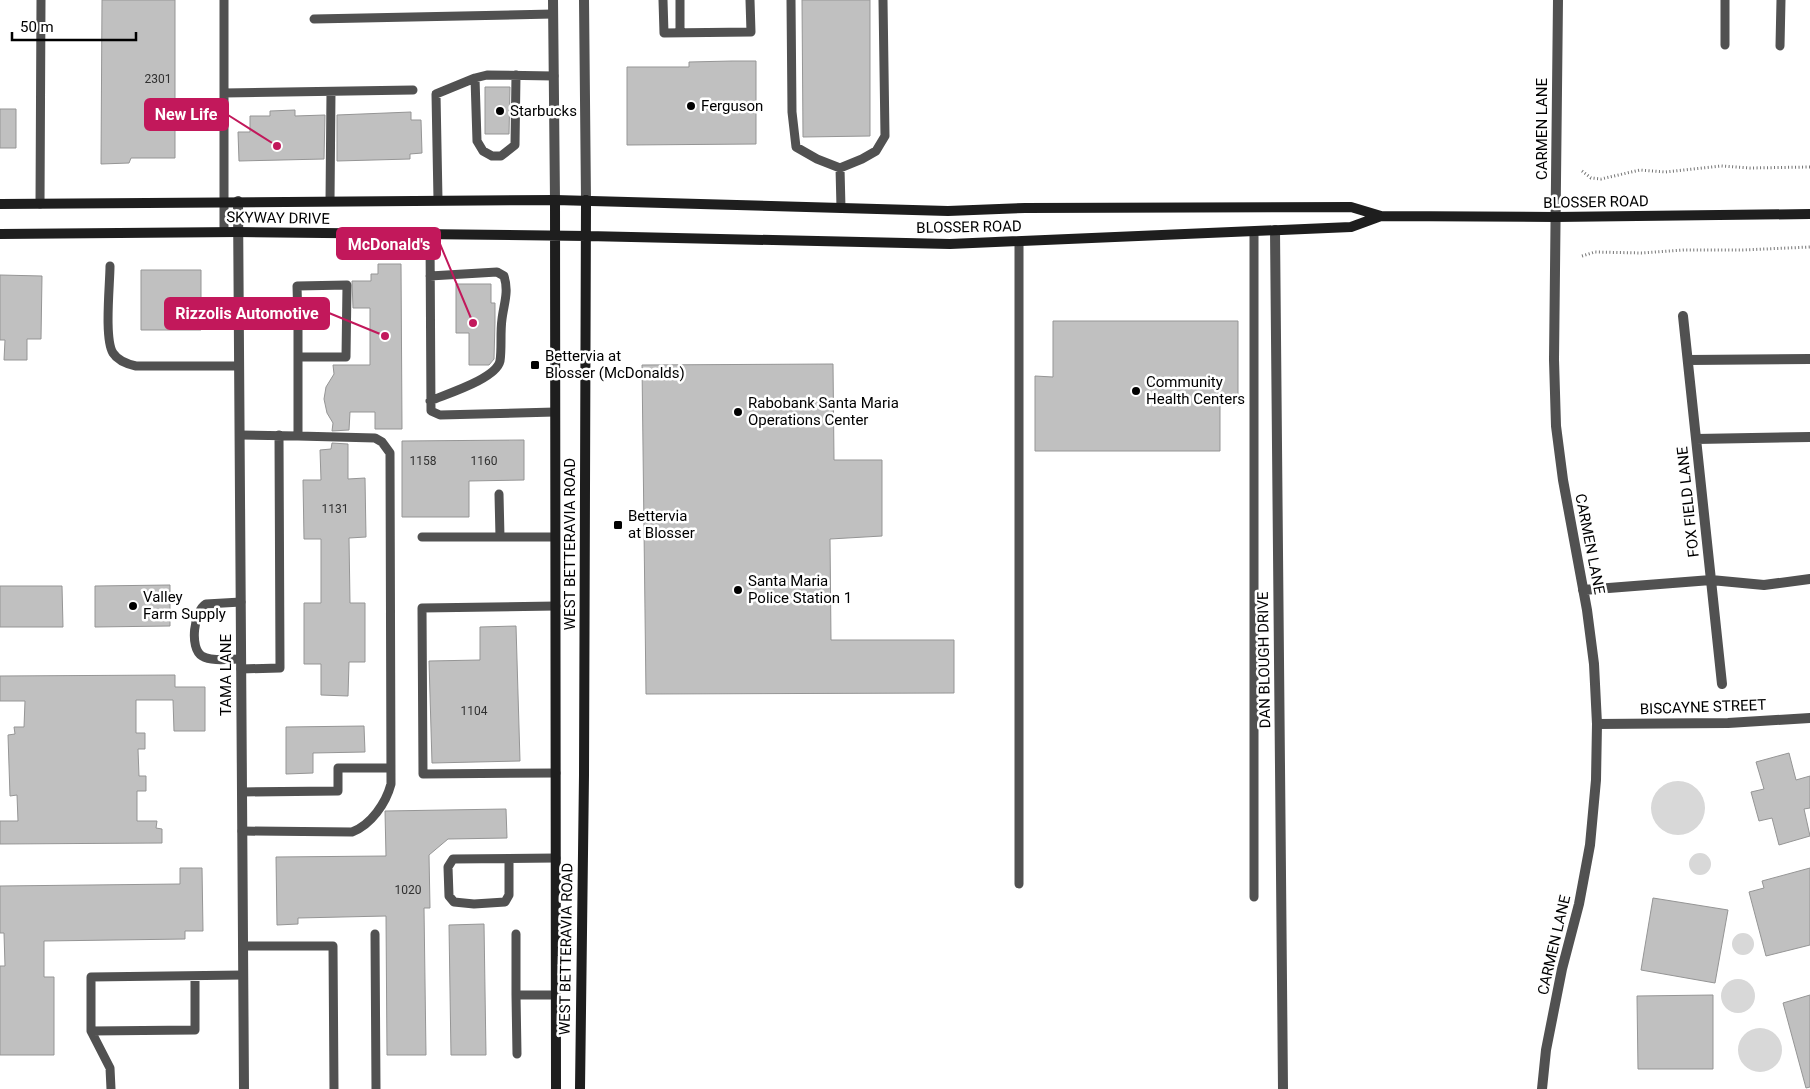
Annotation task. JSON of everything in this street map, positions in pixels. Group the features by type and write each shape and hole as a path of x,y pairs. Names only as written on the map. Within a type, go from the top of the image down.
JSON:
{"main road":[{"name":"SKYWAY DRIVE","path":"0,204 555,200"},
{"name":"BLOSSER ROAD","path":"555,200 948,211 1025,208 1351,207 1381,216 1556,217 1810,214"},
{"name":"WEST BETTERAVIA ROAD","path":"555,200 556,1089"},
{"name":"WEST BETTERAVIA ROAD","path":"580,1089 584,775 586,200"},
{"name":"BLOSSER ROAD","path":"555,236 950,244 1351,227 1381,216"},
{"name":"SKYWAY DRIVE","path":"0,234 238,232 555,236"}],"street":[{"name":"WEST BETTERAVIA ROAD","path":"553,0 555,200"},
{"name":"WEST BETTERAVIA ROAD","path":"584,0 586,200"},
{"name":"CARMEN LANE","path":"1542,1089 1546,1050 1562,969 1579,904 1590,845 1596,780 1597,724 1594,664 1563,480 1556,426 1554,360 1558,0"},
{"name":"TAMA LANE","path":"238,201 244,1089"},
{"name":"DAN BLOUGH DRIVE","path":"1275,230 1283,1089"},
{"name":"FOX FIELD LANE","path":"1683,316 1722,684"},
{"path":"1688,360 1810,359"},
{"path":"1696,439 1810,437"},
{"path":"1583,590 1711,580 1764,586 1810,579"},
{"name":"BISCAYNE STREET","path":"1597,724 1728,723 1810,718"}],"lane":[{"path":"40,204 41,0"},
{"path":"224,0 224,232"},
{"path":"663,0 664,33 751,32 750,0"},
{"path":"680,0 680,33"},
{"path":"791,0 792,112 796,147 817,159 840,168 876,151 885,136 883,0"},
{"path":"1725,0 1725,45"},
{"path":"1780,46 1781,0"},
{"path":"314,19 553,14"},
{"path":"438,200 436,94 487,75 554,76"},
{"path":"475,78 476,141 483,151 492,156 501,156 515,145 516,76"},
{"path":"224,93 413,90"},
{"path":"330,201 331,92"},
{"path":"840,168 841,208"},
{"path":"1254,232 1254,898"},
{"path":"430,234 431,411 440,415 555,412"},
{"path":"1019,242 1019,884"},
{"path":"110,266 110,346 118,359 136,366 239,366"},
{"path":"430,276 497,272 504,276 507,286 502,317 500,361 496,370 487,377 430,402"},
{"path":"298,357 346,357 347,286 297,286 298,436"},
{"path":"239,322 298,322"},
{"path":"240,435 375,438 382,442 390,453 391,784 387,797 361,829 352,832 242,831"},
{"path":"241,602 206,604 202,606 195,628 195,644 198,653 210,659 280,668 279,436"},
{"path":"499,494 500,537"},
{"path":"422,537 556,537"},
{"path":"556,606 422,608 422,617 423,774 556,773"},
{"path":"242,792 338,791 338,768 391,768"},
{"path":"509,859 509,895 505,902 474,904 454,902 449,896 448,867 453,859 556,858"},
{"path":"375,934 376,1089"},
{"path":"516,934 517,1054"},
{"path":"243,946 333,946 334,1089"},
{"path":"111,1089 110,1068 92,1030 91,977 243,975"},
{"path":"92,1030 195,1030 194,976"},
{"path":"516,995 556,995"}],"path":[{"path":"1582,171 1591,178 1601,179 1640,170 1665,172 1721,166 1750,168 1810,167"},
{"path":"1582,256 1595,252 1642,253 1810,247"}],"shaded area":[{"path":"1673,781 1683,781 1693,785 1701,793 1705,808 1701,823 1693,831 1683,835 1673,835 1663,831 1655,823 1651,813 1651,803 1655,793 1663,785"},
{"path":"1700,853 1708,856 1711,864 1708,872 1700,875 1692,872 1689,864 1692,856"},
{"path":"1743,933 1751,936 1754,944 1751,952 1743,955 1735,952 1732,944 1735,936"},
{"path":"1738,979 1745,980 1750,984 1754,989 1754,1003 1750,1008 1745,1012 1738,1013 1731,1012 1726,1008 1722,1003 1721,996 1722,989 1726,984 1731,980"},
{"path":"1760,1028 1772,1032 1778,1038 1782,1050 1778,1062 1772,1068 1760,1072 1748,1068 1742,1062 1738,1050 1742,1038 1748,1032"}],"building":[{"path":"102,0 175,0 175,158 131,158 129,163 101,164"},
{"path":"802,0 870,0 870,136 803,137"},
{"name":"Ferguson","path":"756,61 756,144 627,145 627,67 689,67 689,62"},
{"path":"485,87 510,87 509,134 485,134"},
{"path":"0,109 16,109 16,148 0,148"},
{"path":"295,110 295,116 325,115 324,159 239,161 238,132 250,132 250,116 270,116 270,111"},
{"path":"411,112 411,120 421,120 422,153 410,154 410,159 337,161 337,115"},
{"path":"378,264 401,264 402,429 375,429 375,412 350,412 349,430 332,431 333,423 327,413 324,399 326,387 334,374 333,365 370,365 370,308 353,308 352,281 371,281 371,274 378,274"},
{"path":"141,270 201,270 201,330 141,330"},
{"path":"0,275 42,276 41,339 27,339 27,360 4,360 5,340 0,340"},
{"path":"456,284 491,284 491,303 495,303 495,322 494,359 489,365 469,365 469,333 456,333"},
{"name":"Community Health Centers","path":"1053,321 1238,321 1238,405 1220,405 1220,451 1035,451 1035,376 1053,377"},
{"path":"833,364 834,460 882,460 882,536 830,539 831,640 954,640 954,693 646,694 642,365"},
{"path":"524,440 524,480 469,481 469,517 402,517 402,441"},
{"path":"332,443 348,444 348,479 365,478 366,537 349,538 350,603 365,603 365,662 349,662 348,696 321,695 321,664 304,664 304,603 321,603 321,539 304,539 303,480 321,480 320,450 331,449"},
{"name":"Valley Farm Supply","path":"170,585 170,626 95,627 95,586"},
{"path":"0,586 62,586 63,627 0,627"},
{"path":"516,626 520,761 432,763 429,661 480,660 480,627"},
{"path":"175,675 175,687 205,687 205,731 174,731 173,700 136,700 136,733 145,733 145,749 138,749 139,776 146,776 146,791 137,791 137,821 157,821 156,828 162,829 162,843 0,844 0,821 18,821 17,795 10,796 8,735 15,734 14,727 24,727 25,701 0,701 0,676"},
{"path":"364,726 365,752 313,753 313,773 286,774 286,727"},
{"path":"1789,753 1796,780 1810,776 1810,808 1804,809 1810,836 1779,845 1772,818 1759,821 1751,792 1764,789 1756,762"},
{"path":"506,809 507,838 448,839 429,855 430,908 424,908 426,1055 387,1055 386,916 298,918 298,924 277,925 276,857 386,856 385,811"},
{"path":"180,868 202,868 203,931 185,931 185,939 44,941 44,977 54,977 54,1055 0,1055 0,966 5,966 4,933 0,933 0,886 180,884"},
{"path":"1810,868 1810,945 1766,956 1749,892 1764,888 1762,881"},
{"path":"1653,898 1728,910 1715,983 1641,970"},
{"path":"484,924 486,1055 451,1055 449,925"},
{"path":"1713,995 1713,1069 1638,1069 1637,996"},
{"path":"1810,995 1810,1087 1806,1088 1783,1003"}],"place":[{"name":"Ferguson","path":"691,106"},
{"name":"Starbucks","path":"500,111"},
{"name":"New Life","path":"277,146"},
{"name":"McDonald's","path":"473,323"},
{"name":"Rizzolis Automotive","path":"385,336"},
{"name":"Bettervia at Blosser (McDonalds)","path":"535,365"},
{"name":"Community Health Centers","path":"1136,391"},
{"name":"Rabobank Santa Maria Operations Center","path":"738,412"},
{"name":"Bettervia at Blosser","path":"618,525"},
{"name":"Santa Maria Police Station 1","path":"738,590"},
{"name":"Valley Farm Supply","path":"133,606"}]}
